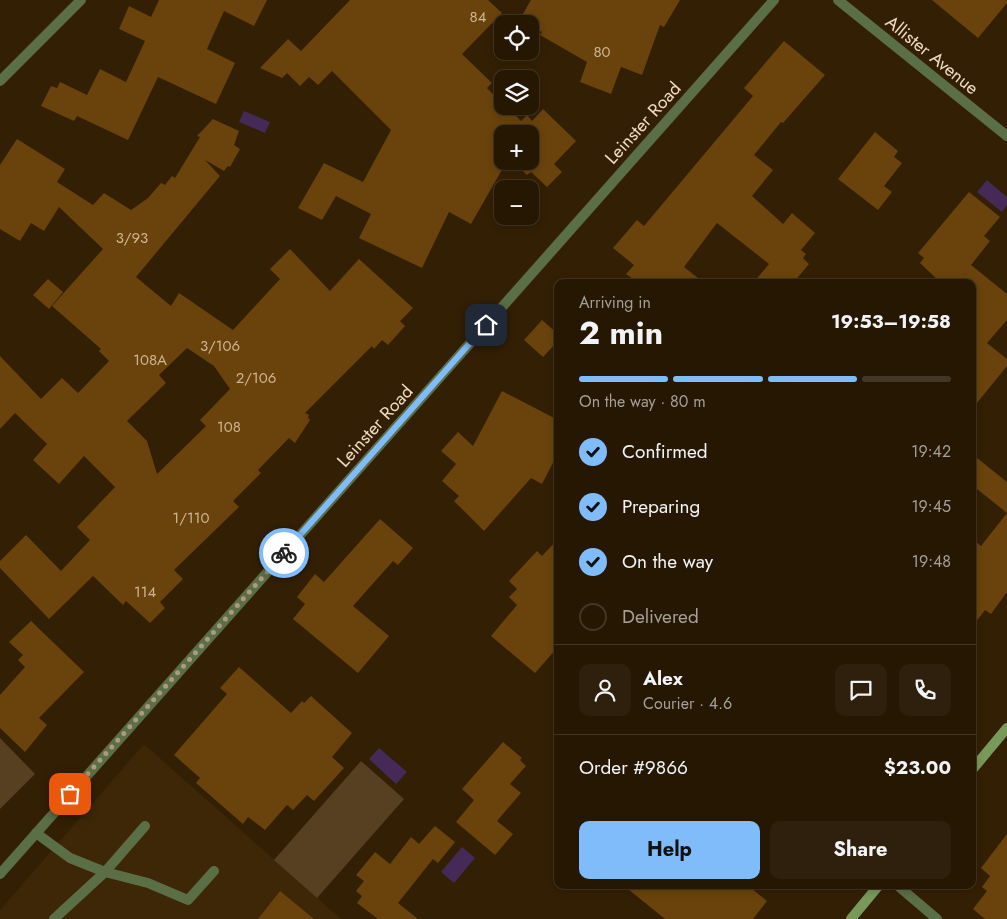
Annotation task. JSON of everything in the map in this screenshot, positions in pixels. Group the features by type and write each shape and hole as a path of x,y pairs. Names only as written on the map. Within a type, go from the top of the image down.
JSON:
{"main road":[{"path":"976,765 1007,728"},
{"path":"851,919 876,889"}],"street":[{"path":"0,81 82,0"},
{"name":"Leinster Road","path":"0,874 774,0"},
{"name":"Allister Avenue","path":"838,0 1007,136"},
{"path":"54,919 105,872 145,826"},
{"path":"36,833 70,858 105,872 148,882 188,900 214,872"},
{"path":"901,889 937,919"}],"shaded area":[{"path":"244,111 270,122 265,133 239,122"},
{"path":"987,180 1007,197 1007,205 1002,212 977,192"},
{"path":"0,738 35,774 0,809"},
{"path":"144,744 341,919 0,919 0,910"},
{"path":"379,748 407,772 396,784 369,759"},
{"path":"361,761 404,799 317,898 274,860"},
{"path":"462,847 475,858 454,883 441,872"}],"building":[{"path":"159,0 267,0 254,26 224,11 207,49 235,63 216,104 158,77 128,140 77,116 74,121 41,106 51,86 57,88 60,82 87,95 100,69 126,82 145,41 119,29 129,6 151,17"},
{"path":"350,0 488,0 502,13 494,15 494,21 462,54 492,83 487,88 494,95 494,115 515,115 521,121 527,115 532,121 543,109 576,141 554,164 562,172 547,187 531,172 527,175 522,170 539,170 539,125 494,125 494,170 502,170 496,180 494,180 494,184 471,224 449,212 422,268 359,238 371,214 336,196 322,220 298,208 324,163 363,182 391,130 332,71 318,85 309,77 300,86 287,73 282,78 260,68 288,39 301,51"},
{"path":"531,0 680,0 664,27 660,25 642,75 621,67 611,94 580,82 587,62 540,35 542,32 539,30 539,15 522,15"},
{"path":"932,0 1007,0 1007,3 978,38"},
{"path":"784,41 825,75 783,123 781,122 754,155 773,170 752,196 783,224 792,213 815,233 801,250 806,254 803,258 809,264 796,279 756,279 769,264 717,223 684,267 699,279 633,279 626,274 634,265 613,248 637,220 644,226 753,96 744,88"},
{"path":"213,119 239,131 234,145 240,149 230,167 228,166 224,171 205,160 220,176 136,277 171,306 179,293 233,330 280,279 270,269 290,249 330,291 359,259 413,308 400,321 405,326 388,345 382,340 374,349 372,346 305,413 309,415 308,418 310,420 295,443 289,438 258,470 261,473 233,501 239,507 174,570 183,579 160,602 165,608 150,623 126,601 123,605 93,576 49,619 0,568 0,561 26,535 61,571 90,540 77,527 115,487 84,456 59,484 33,460 47,444 15,413 0,429 0,356 41,399 62,378 78,393 109,361 99,351 101,349 52,306 103,249 59,207 44,231 31,223 20,241 0,229 0,165 17,139 65,169 57,182 93,205 104,193 131,210 148,198 161,183 165,185 172,176 175,178 200,137 197,136","holes":["187,348 214,366 230,389 200,420 206,426 157,474 147,441 127,421 166,383 159,375"]},
{"path":"875,132 898,151 894,157 902,163 884,186 892,192 878,210 838,179"},
{"path":"969,192 1000,217 984,236 990,241 971,265 1007,294 1007,320 987,343 1007,359 1007,366 976,404 976,279 937,279 920,263 924,258 918,253"},
{"path":"48,279 63,292 49,309 33,295"},
{"path":"542,320 554,330 554,345 543,357 524,340"},
{"path":"502,391 554,418 554,461 542,484 531,478 484,531 454,501 459,496 442,481 456,464 441,451 458,432 473,446"},
{"path":"976,457 1007,482 1007,513 976,488"},
{"path":"1007,513 1007,592 991,614 985,610 976,622 976,542 981,546"},
{"path":"380,519 413,548 398,565 393,561 353,606 389,636 358,673 293,619 305,604 297,597 315,574 324,582"},
{"path":"554,543 554,652 535,673 491,636 517,605 509,597 517,589 509,581 537,551 542,556"},
{"path":"31,621 84,672 39,718 47,725 25,752 0,728 0,695 25,667 18,660 23,655 9,642"},
{"path":"239,667 291,713 302,701 304,703 311,696 352,733 332,757 344,768 314,801 307,795 293,810 287,805 265,830 248,817 243,824 196,783 200,778 174,755 227,694 220,688"},
{"path":"503,742 522,758 520,760 526,766 510,784 521,793 497,821 513,834 495,855 456,822 474,800 462,789"},
{"path":"435,826 455,842 438,863 433,859 398,903 418,919 378,919 357,903 362,896 356,891 364,881 356,875 375,852 390,864 411,837 419,844"},
{"path":"1007,834 1007,919 985,919 973,909 987,891 982,887 990,876 981,868"},
{"path":"628,889 752,889 767,901 753,919 665,919"},
{"path":"280,891 314,919 258,919"}],"way so far":[{"path":"70,794 284,553"}],"route":[{"path":"284,553 486,325"}]}
